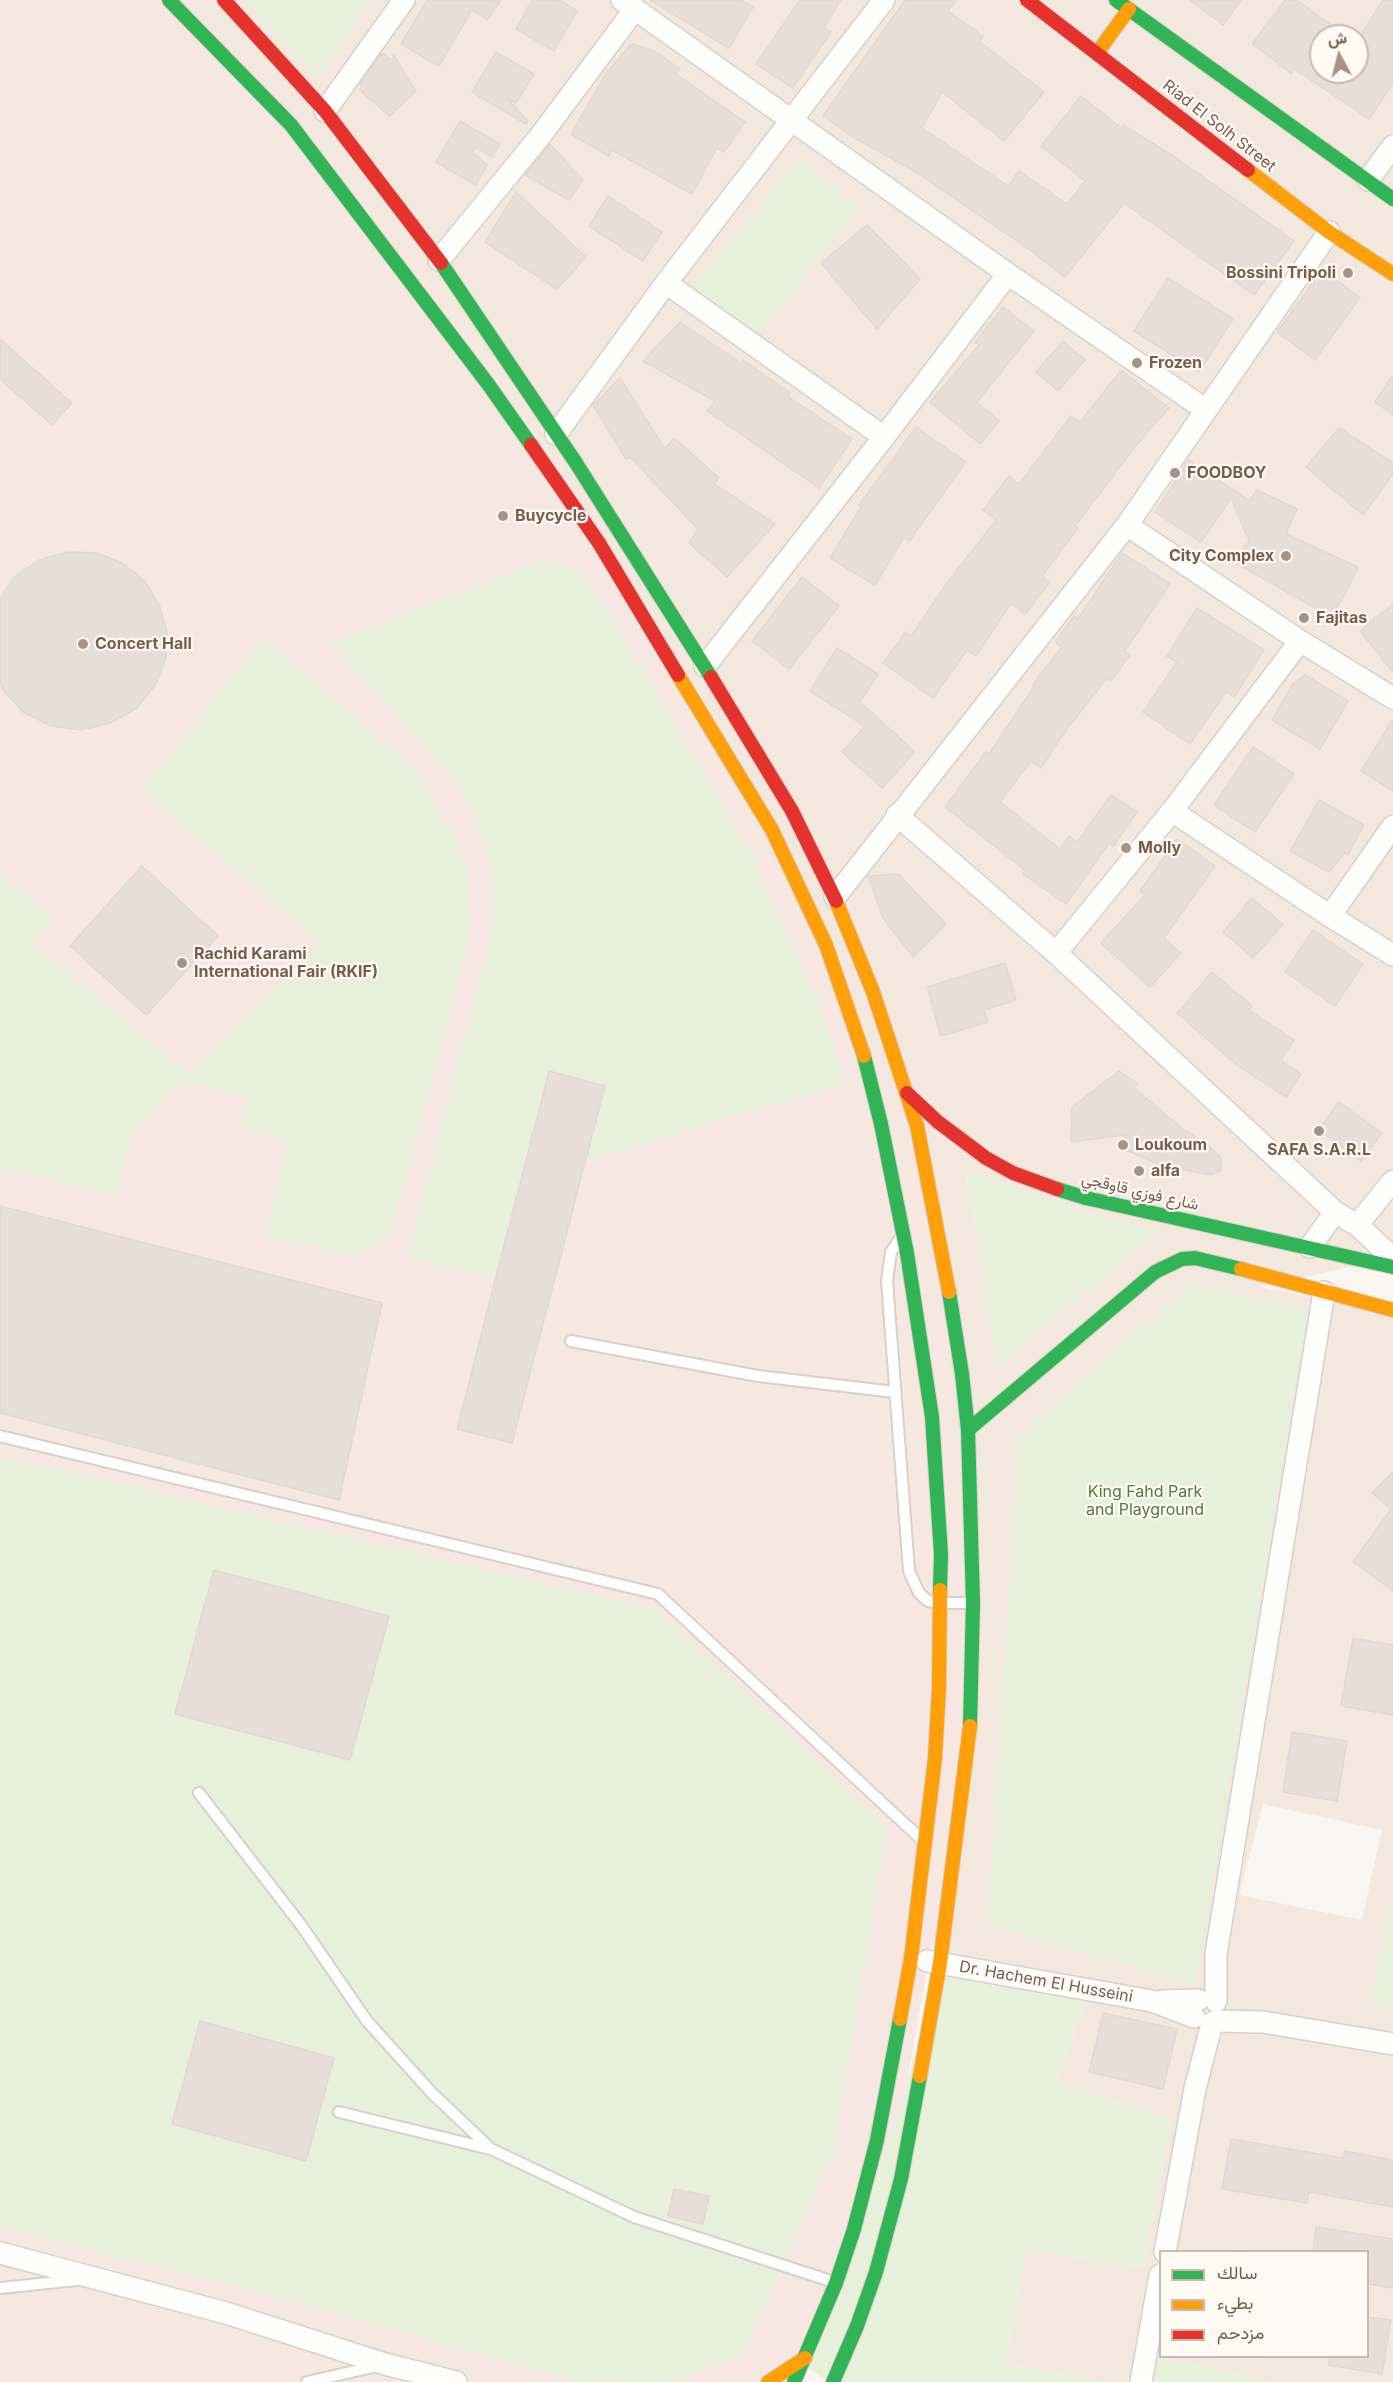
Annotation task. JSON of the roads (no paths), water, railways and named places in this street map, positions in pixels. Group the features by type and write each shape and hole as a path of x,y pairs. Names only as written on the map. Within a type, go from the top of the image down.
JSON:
{"street":[{"path":"169,0 217,46 291,125 451,333 599,543 772,830 826,945 867,1064 903,1234 932,1417 940,1535 941,1603 935,1758 911,1958 877,2140 854,2229 836,2283 794,2382"},
{"path":"224,0 325,111 438,260 556,434 705,666 792,811 835,897 873,992 919,1136 941,1246 962,1374 968,1430 973,1603 970,1735 940,1963 910,2137 890,2225 857,2326 833,2382"},
{"path":"325,111 404,0"},
{"path":"556,434 666,283 884,0"},
{"name":"Riad El Solh Street","path":"1027,0 1329,232 1393,274"},
{"path":"1116,0 1393,199"},
{"path":"438,260 541,135 629,4 1008,274 1206,410"},
{"path":"1097,53 1129,9"},
{"path":"1368,180 1393,146"},
{"path":"835,897 897,815 986,706 1127,525 1329,232"},
{"path":"705,666 1008,274"},
{"path":"666,283 884,437"},
{"path":"1127,525 1300,641 1393,698"},
{"path":"1056,953 1172,811 1300,641"},
{"path":"1172,811 1393,955"},
{"path":"897,815 1056,953 1335,1212 1357,1225 1393,1258"},
{"path":"1330,916 1393,826"},
{"name":"شارع فوزي قاوقجي","path":"906,1092 964,1143 1013,1173 1086,1198 1393,1267"},
{"path":"1357,1225 1393,1181"},
{"path":"1310,1247 1335,1212"},
{"path":"1191,1233 1201,1223"},
{"path":"968,1430 1155,1272 1193,1253 1393,1310"},
{"path":"1165,2250 1195,2089 1324,1292"},
{"name":"Dr. Hachem El Husseini","path":"911,1958 1393,2044"},
{"path":"0,2253 226,2313 385,2364 456,2382"},
{"path":"1141,2382 1159,2287"},
{"path":"768,2382 805,2358"}],"lane":[{"path":"903,1234 891,1252 888,1265 909,1571 919,1593 928,1601 973,1603"},
{"path":"572,1341 758,1376 895,1392"},
{"path":"0,1436 658,1594 926,1844"},
{"path":"199,1793 301,1925 368,2021 431,2092 492,2149"},
{"path":"339,2112 492,2149 634,2217 836,2283"},
{"path":"0,2288 96,2278"},
{"path":"308,2382 385,2364"}],"place":[{"name":"Bossini Tripoli","path":"1348,273"},
{"name":"Frozen","path":"1137,363"},
{"name":"FOODBOY","path":"1175,473"},
{"name":"Buycycle","path":"503,516"},
{"name":"City Complex","path":"1286,556"},
{"name":"Fajitas","path":"1304,618"},
{"name":"Concert Hall","path":"83,644"},
{"name":"Molly","path":"1126,848"},
{"name":"Rachid Karami International Fair (RKIF)","path":"182,963"},
{"name":"SAFA S.A.R.L","path":"1319,1131"},
{"name":"Loukoum","path":"1123,1145"},
{"name":"alfa","path":"1139,1171"}],"park label":[{"name":"King Fahd Park and Playground","path":"1145,1501"}]}
